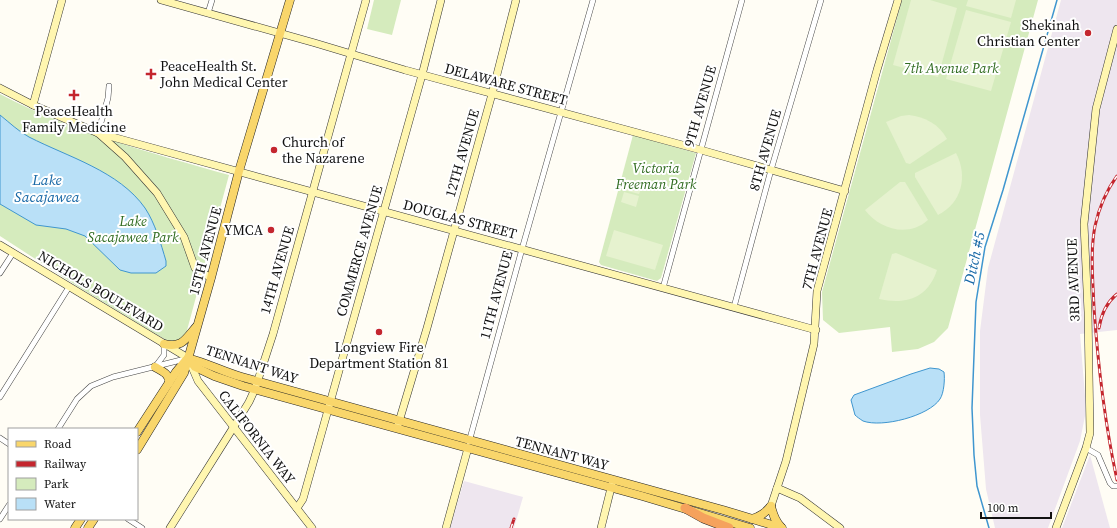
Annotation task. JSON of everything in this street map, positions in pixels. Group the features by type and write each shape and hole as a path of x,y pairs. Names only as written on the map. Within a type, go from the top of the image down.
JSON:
{"highway":[{"path":"685,508 703,518 728,528"}],"main road":[{"name":"15TH AVENUE","path":"138,448 184,373 239,171 290,0"},
{"path":"164,344 175,346 183,343 198,325"},
{"name":"TENNANT WAY","path":"188,358 195,367 228,382 257,385 612,484 782,528"},
{"path":"138,430 176,372 188,358"},
{"path":"155,366 169,377 169,383"},
{"name":"TENNANT WAY","path":"612,484 750,528"},
{"path":"752,519 761,516 771,506"},
{"path":"771,506 776,522 782,528"}],"street":[{"path":"34,105 62,0"},
{"name":"DELAWARE STREET","path":"161,0 492,94 701,150 845,191"},
{"path":"208,13 212,0"},
{"name":"14TH AVENUE","path":"170,528 233,428 257,385 313,192 366,0"},
{"name":"COMMERCE AVENUE","path":"297,508 303,499 330,406 441,0"},
{"name":"12TH AVENUE","path":"398,425 427,328 492,94 516,0"},
{"name":"11TH AVENUE","path":"446,528 522,249 593,0"},
{"name":"9TH AVENUE","path":"663,288 742,0"},
{"name":"8TH AVENUE","path":"734,307 771,170 821,0"},
{"name":"7TH AVENUE","path":"771,506 786,461 814,344 816,330 817,291 877,70 898,0"},
{"name":"3RD AVENUE","path":"1056,528 1086,448 1090,433 1088,312 1084,224 1096,109 1117,29"},
{"path":"98,133 108,98 109,86"},
{"path":"0,88 34,105 98,133 125,157 157,193 184,237 195,268 211,278"},
{"name":"DOUGLAS STREET","path":"98,133 816,330"},
{"name":"NICHOLS BOULEVARD","path":"0,245 69,288 188,358"},
{"path":"0,273 13,253"},
{"path":"0,396 69,288"},
{"path":"155,366 164,355 164,344"},
{"path":"59,428 77,399 91,386 113,377 188,358"},
{"name":"CALIFORNIA WAY","path":"188,358 198,381 312,528"},
{"path":"1086,448 1098,455 1110,483 1117,486"},
{"path":"600,528 612,484"},
{"path":"777,488 800,498 840,528"},
{"path":"0,519 8,507"},
{"path":"130,520 142,528"}],"shaded area":[{"path":"1061,0 1117,0 1117,330 1080,334 1085,396 1085,416 1080,441 1048,528 995,528 986,489 980,415 980,331 988,268"},
{"path":"1090,455 1110,528 1062,528"},
{"path":"464,481 523,497 514,528 450,528"}],"green space":[{"path":"374,0 401,0 392,35 367,29"},
{"name":"7th Avenue Park","path":"902,0 1038,0 948,328 934,342 918,349 892,352 890,327 839,333 823,320 822,292"},
{"path":"911,0 930,0 957,8 938,77 893,65"},
{"path":"968,0 1016,0 1011,18 966,6"},
{"path":"966,10 1011,22 991,91 946,79"},
{"name":"Lake Sacajawea Park","path":"0,94 55,120 84,131 141,150 229,175 183,341 171,343 77,286 0,236"},
{"path":"909,115 921,117 936,125 947,139 910,164 906,163 886,122 901,116"},
{"name":"Victoria Freeman Park","path":"633,135 696,153 661,278 657,281 601,265 599,262"},
{"path":"956,153 962,171 960,188 953,203 938,215 915,177 915,173"},
{"path":"627,179 643,184 639,194 624,190"},
{"path":"900,182 905,182 928,220 920,226 912,229 894,229 886,226 871,217 865,210"},
{"path":"624,192 639,196 636,207 621,202"},
{"path":"614,230 663,245 655,270 606,256"},
{"path":"896,253 937,270 928,287 915,297 898,301 879,299 892,254"}],"water":[{"name":"Lake Sacajawea","path":"0,115 25,135 92,166 121,184 134,195 145,208 152,220 166,261 166,266 156,273 131,273 120,270 85,236 66,229 36,225 0,204"},
{"path":"930,368 939,369 944,372 944,386 940,399 926,411 893,422 882,423 863,421 855,415 851,400 854,395"}],"waterway":[{"name":"Ditch #5","path":"989,528 977,486 974,455 972,408 976,302 985,247 1003,190 1057,0"}],"railway":[{"path":"1117,176 1103,200 1093,236 1092,257 1094,308 1100,373 1109,438 1117,480"},
{"path":"1099,328 1101,318 1105,310 1110,301 1117,294"},
{"path":"511,528 514,519"}],"place":[{"name":"Shekinah Christian Center","path":"1088,33"},
{"name":"PeaceHealth St. John Medical Center","path":"151,74"},
{"name":"PeaceHealth Family Medicine","path":"74,95"},
{"name":"Church of the Nazarene","path":"274,150"},
{"name":"YMCA","path":"271,230"},
{"name":"Longview Fire Department Station 81","path":"379,332"}]}
